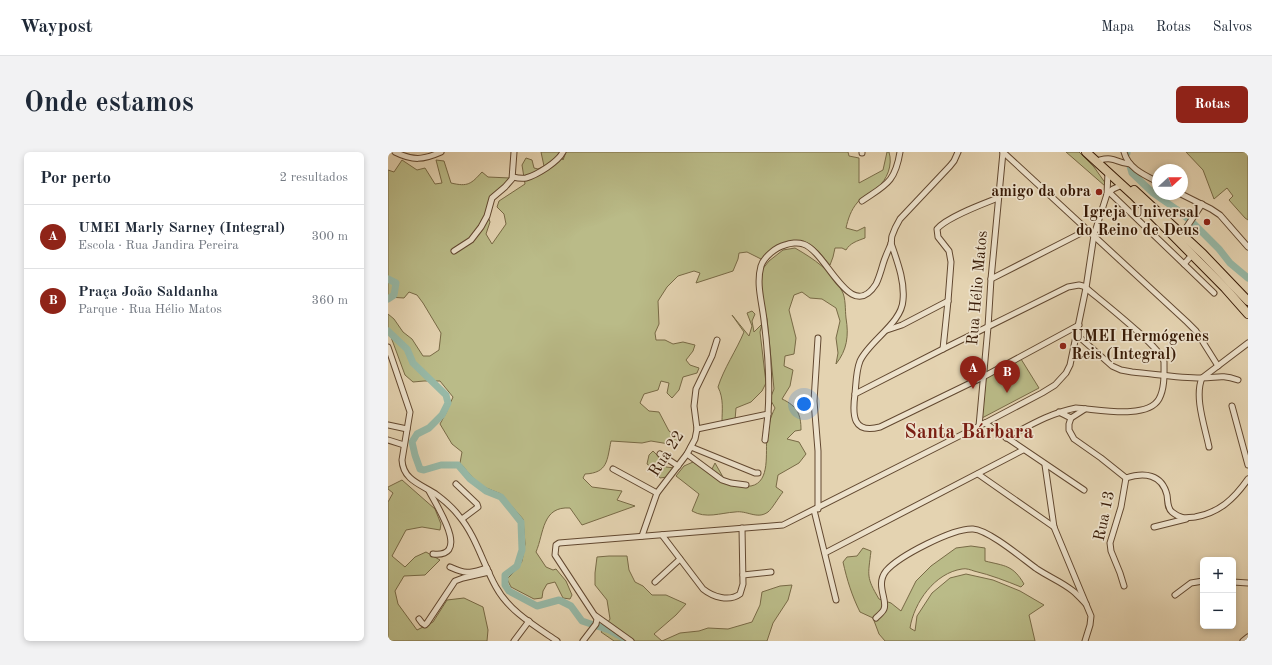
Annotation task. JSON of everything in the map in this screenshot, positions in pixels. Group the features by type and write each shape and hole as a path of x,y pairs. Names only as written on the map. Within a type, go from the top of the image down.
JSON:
{"highway":[{"path":"1086,152 1122,185 1225,288 1248,314"},
{"path":"1092,152 1182,234 1233,284 1248,301"}],"street":[{"path":"395,152 405,157 419,159 430,157 442,152"},
{"path":"513,177 521,178 531,176 556,162 563,152"},
{"path":"862,201 892,179 900,152"},
{"path":"765,440 768,414 769,379 759,286 759,277 764,260 775,250 784,245 795,243 804,244 813,251 850,294 862,296 870,293 877,281 895,228 900,219 950,166 958,152"},
{"path":"1003,152 1187,322 1196,331 1218,366"},
{"name":"Rua Hélio Matos","path":"979,426 988,327 990,279 1003,152"},
{"path":"1124,152 1130,164 1152,179"},
{"path":"454,251 471,240 487,216 492,198 505,187 513,177 512,153"},
{"path":"1100,160 1112,158 1122,164 1130,164"},
{"path":"631,641 596,622 585,601 555,555 556,545 566,542 783,526 1042,393 1060,380 1070,365 1086,288 1094,235 1108,193 1108,172"},
{"path":"1108,193 1122,185"},
{"path":"1108,193 1214,293"},
{"path":"1188,197 1211,208 1220,215 1248,246"},
{"path":"943,349 948,302 950,257 949,251 938,237 937,229 950,219 998,198"},
{"path":"1182,234 1202,204"},
{"path":"990,279 1088,230"},
{"path":"891,243 902,283 904,301 900,312 887,330 870,347 859,362 853,415 860,427 867,429 880,427 983,377 1079,325"},
{"path":"1184,264 1192,255"},
{"path":"855,394 1068,287 1078,285 1086,288 1152,345 1164,359 1163,390 1159,399 1149,408 1134,412 1076,408 1051,414 1006,438"},
{"path":"887,330 902,325 948,302"},
{"path":"1077,335 1112,366 1121,370 1202,378 1227,376 1238,380"},
{"path":"818,338 814,401 818,451 816,510 836,600"},
{"name":"Rua 22","path":"642,536 657,493 691,447 697,429 694,406 696,389 712,356 717,340"},
{"path":"1209,447 1200,402 1199,391 1202,378 1248,343"},
{"path":"388,347 410,412 402,467 409,478 450,505 462,519 472,535 496,587 504,599 529,621 558,641"},
{"path":"1232,406 1248,465"},
{"path":"1059,412 1071,418 1085,408"},
{"path":"697,429 768,414"},
{"name":"Rua 13","path":"1071,418 1069,430 1074,439 1126,478 1121,507 1110,543 1111,552 1123,579 1124,586"},
{"path":"985,423 1084,490"},
{"path":"388,425 407,429"},
{"path":"388,440 404,445"},
{"path":"691,447 758,473"},
{"path":"825,553 1023,450"},
{"path":"660,454 678,466"},
{"path":"687,454 722,480 746,485"},
{"path":"1045,465 1054,527 1090,616 1090,625 1085,641"},
{"path":"613,469 657,493"},
{"path":"978,474 1054,527"},
{"path":"1126,478 1136,475 1156,478 1161,482 1165,489 1168,505 1171,511 1186,519"},
{"path":"1154,527 1205,515 1215,511 1234,497 1248,479"},
{"path":"456,484 477,504 478,507 462,519"},
{"path":"429,490 449,528 451,541 447,551 432,554"},
{"path":"662,534 703,589 717,597 731,598 740,594 743,584 742,528"},
{"path":"876,618 884,610 885,606 882,592 882,582 885,572 893,564 941,538 955,532 973,529 986,533 1038,569 1064,584 1086,604"},
{"path":"655,582 680,559"},
{"path":"450,567 463,573 488,570"},
{"path":"419,619 425,625 428,623 455,581 488,570"},
{"path":"743,575 771,572"},
{"path":"1175,595 1191,583 1200,582"},
{"path":"1236,582 1248,583"},
{"path":"514,641 529,621"},
{"path":"583,641 596,622"},
{"path":"1243,641 1248,637"}],"green space":[{"path":"541,152 560,152 563,160 566,152 848,152 849,156 859,158 859,183 883,170 887,152 889,152 890,157 890,167 884,181 881,185 859,201 853,209 848,221 846,228 857,231 865,227 865,238 852,244 846,250 842,248 835,248 830,265 815,248 808,243 794,241 780,245 761,259 747,252 739,253 733,271 696,283 700,273 694,271 678,276 667,287 658,301 659,324 655,333 656,340 665,340 673,344 683,342 695,345 693,351 686,360 690,365 699,368 697,373 683,377 679,390 672,398 667,393 669,383 661,381 658,390 644,394 640,403 649,411 659,412 669,431 680,439 675,445 651,441 642,443 611,441 607,460 602,468 593,473 585,474 583,478 592,487 622,491 617,500 635,506 582,525 570,508 554,511 549,516 543,529 536,552 546,567 553,570 556,569 566,581 572,595 570,599 563,598 555,582 547,584 543,591 542,598 534,599 511,587 507,579 518,568 522,561 525,544 523,519 501,494 484,487 473,478 460,463 462,452 452,444 440,424 453,397 440,381 413,382 405,375 388,329 388,314 394,319 403,332 412,339 423,356 430,356 439,350 441,333 417,295 409,292 404,298 388,297 388,170 394,172 402,160 417,170 425,168 435,184 442,183 436,160 444,161 451,183 461,185 469,184 482,172 488,177 510,178 493,200 488,216 490,222 486,234 492,244 506,224 504,214 497,207 499,201 525,184 522,165 526,158 532,160 534,168 538,169 544,166"},
{"path":"1066,152 1079,152 1094,167 1106,184 1105,186"},
{"path":"1186,152 1248,152 1248,220 1229,200 1233,196 1227,188 1214,199 1203,170"},
{"path":"795,248 822,266 838,284 844,297 847,331 845,348 836,364 838,353 836,338 840,321 836,308 822,299 810,298 802,292 794,295 789,310 796,338 794,354 785,356 784,366 793,370 790,386 782,399 795,408 799,415 801,424 801,430 795,431 787,439 799,442 806,454 799,463 778,475 776,487 783,492 768,512 760,515 744,512 713,515 703,515 697,513 692,511 699,494 676,476 684,466 693,462 707,471 711,471 715,463 727,484 751,486 762,479 766,466 768,429 775,408 770,399 774,389 767,319 761,296 761,271 769,261 783,250"},
{"path":"752,311 755,314 752,321 754,332 762,324 760,332 766,383 762,391 751,402 736,408 735,420 722,422 722,400 718,387 723,373 744,332 732,315 749,336 752,326 747,313"},
{"path":"1021,359 1039,388 982,418 986,378"},
{"path":"653,451 666,467 675,468 667,477 660,478 655,470 647,464 649,455"},
{"path":"402,480 435,509 441,524 440,530 422,527 406,530 392,556 405,567 415,557 426,552 440,560 425,575 404,576 395,591 398,604 417,630 433,622 447,600 464,598 483,607 488,630 487,641 388,641 388,502 393,493 388,489 388,487"},
{"path":"971,546 985,548 985,561 1008,567 1016,573 1024,584 1021,587 992,576 967,569 952,572 943,576 927,590 916,608 910,628 915,631 917,616 932,593 950,578 966,574 993,580 1020,591 1044,605 1029,615 1035,641 885,641 879,634 873,618 860,612 852,594 843,562 847,557 857,556 863,548 871,551 869,576 872,586 879,599 891,603 901,611 916,581 931,566 956,548"},
{"path":"627,556 629,570 635,582 643,586 652,595 666,595 686,604 654,634 662,641 614,641 601,632 610,619 607,600 595,585 595,573 597,557"},
{"path":"792,585 788,600 773,623 767,641 662,641 680,633 699,631 708,628 728,629 752,622 760,605 762,592 780,586"}],"waterway":[{"path":"1130,166 1132,173 1153,193 1192,222 1219,249 1230,263 1248,278"},
{"path":"388,279 396,283 394,295 388,299"},
{"path":"388,331 407,349 413,363 446,395 448,403 442,415 429,428 417,434 412,442 420,469 424,470 441,465 458,465 470,479 486,491 501,497 521,522 522,550 517,566 505,575 505,585 509,591 537,606 559,600 571,606 582,621 609,630 627,640"}],"place":[{"name":"amigo da obra","path":"1099,192"},
{"name":"Igreja Universal do Reino de Deus","path":"1207,222"},
{"name":"UMEI Hermógenes Reis (Integral)","path":"1063,346"},
{"name":"UMEI Marly Sarney (Integral)","path":"973,389"},
{"name":"Praça João Saldanha","path":"1007,393"}],"district":[{"name":"Santa Bárbara","path":"969,433"}]}
